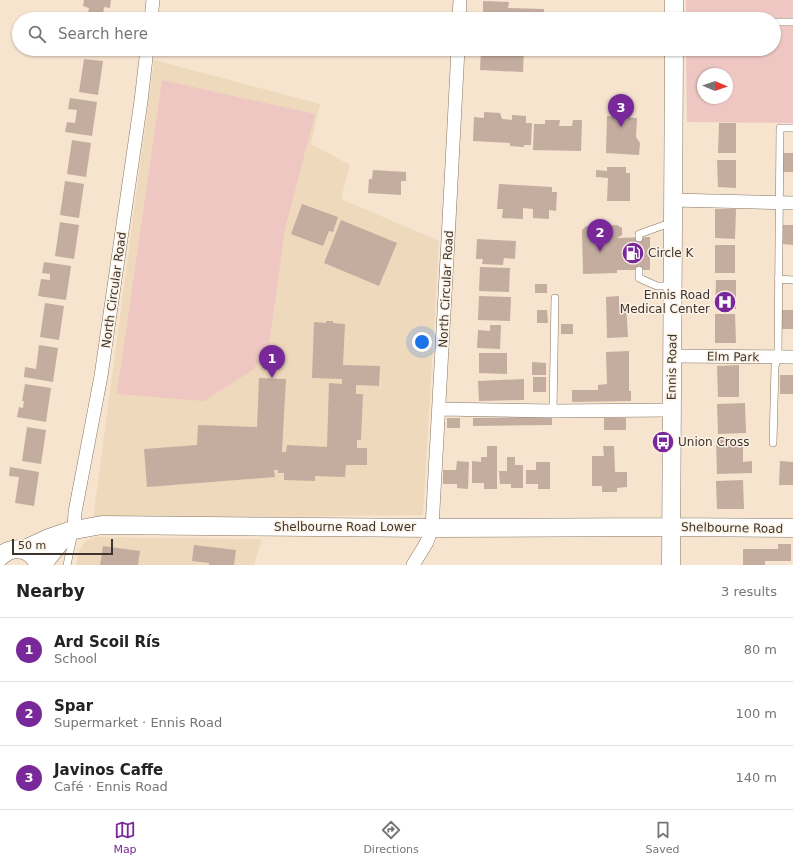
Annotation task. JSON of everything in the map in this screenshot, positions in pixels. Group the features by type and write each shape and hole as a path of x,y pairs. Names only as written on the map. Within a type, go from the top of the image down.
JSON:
{"main road":[{"path":"674,0 674,12"},
{"name":"Ennis Road","path":"671,565 674,56"},
{"name":"Shelbourne Road Lower","path":"0,558 10,550 23,550 49,538 72,530 102,525 432,528 671,527"},
{"name":"Shelbourne Road","path":"671,527 793,528"},
{"path":"42,565 72,530"},
{"path":"23,550 34,557 38,565"}],"street":[{"path":"151,12 153,0"},
{"path":"459,12 460,0"},
{"name":"North Circular Road","path":"72,530 101,376 146,56"},
{"name":"North Circular Road","path":"413,565 427,542 432,528 458,56"},
{"path":"673,200 793,202"},
{"name":"Elm Park","path":"672,356 793,357"},
{"path":"439,409 553,411 672,410"}],"lane":[{"path":"781,22 793,22"},
{"path":"773,443 775,366 778,357 778,202 780,128 793,128"},
{"path":"639,238 639,234 657,226 673,222"},
{"path":"639,270 639,278 657,286 672,286"},
{"path":"778,280 793,280"},
{"path":"553,411 556,298"},
{"path":"67,565 72,530"}],"shaded area":[{"path":"686,0 793,0 793,123 687,122 686,56 781,56 781,12 686,12"},
{"path":"154,60 320,104 311,144 350,165 341,199 439,241 423,515 93,519"},
{"path":"162,80 315,114 285,229 269,345 254,369 204,401 117,394"},
{"path":"96,537 262,539 254,565 76,565 79,550 86,541"}],"building":[{"path":"84,0 111,0 110,8 104,7 103,12 88,12 89,8 83,6"},
{"path":"483,1 509,2 508,8 544,9 544,12 483,12"},
{"path":"481,56 524,56 523,72 480,70"},
{"path":"84,59 103,61 98,95 79,92"},
{"path":"70,98 97,102 92,136 65,132 67,122 75,123 77,110 68,109"},
{"path":"484,112 500,113 502,119 512,120 512,115 526,116 526,123 532,123 531,145 524,145 524,147 510,146 510,143 473,141 474,117 484,118"},
{"path":"607,116 637,118 636,137 640,143 639,155 606,153"},
{"path":"545,120 560,120 559,126 572,126 573,120 582,120 581,151 533,150 534,124 545,124"},
{"path":"719,123 736,123 736,153 718,153"},
{"path":"72,140 91,143 86,177 67,174"},
{"path":"783,153 793,153 793,172 782,172"},
{"path":"717,160 736,160 736,188 718,187"},
{"path":"607,167 626,167 626,173 630,173 630,201 607,201 608,178 596,177 596,170 607,171"},
{"path":"373,170 406,172 406,181 401,181 401,195 368,193 369,179 372,179"},
{"path":"65,181 84,184 79,218 60,215"},
{"path":"499,184 552,187 552,192 557,192 556,211 549,210 549,219 533,218 533,209 523,208 523,219 502,218 503,209 497,209"},
{"path":"302,204 338,217 333,232 329,231 323,246 291,234"},
{"path":"715,209 736,209 735,239 715,238"},
{"path":"341,220 397,243 379,286 324,263"},
{"path":"60,222 79,225 74,259 55,256"},
{"path":"617,225 622,228 622,235 617,238 650,237 650,270 617,270 617,273 583,274 582,230 586,226"},
{"path":"782,225 793,225 793,245 782,244"},
{"path":"477,239 516,241 515,259 504,258 503,265 482,264 483,259 476,259"},
{"path":"715,245 735,245 735,273 715,273"},
{"path":"44,262 71,266 66,300 38,296 41,279 50,280 50,274 42,273"},
{"path":"480,267 510,268 509,292 479,291"},
{"path":"716,280 736,280 736,309 715,309"},
{"path":"535,284 547,284 547,293 535,293"},
{"path":"479,296 511,297 510,321 478,320"},
{"path":"619,296 619,305 626,304 628,337 607,338 606,297"},
{"path":"45,303 64,306 59,340 40,337"},
{"path":"537,310 547,310 548,323 537,323"},
{"path":"782,310 793,310 793,329 782,329"},
{"path":"715,314 735,314 736,343 715,343"},
{"path":"326,321 345,324 343,365 380,366 379,386 356,385 356,394 363,394 361,440 357,440 357,448 367,448 367,465 346,465 345,477 315,476 315,481 284,480 284,473 278,473 278,470 274,470 275,477 147,487 144,449 197,445 198,425 257,427 259,378 286,379 282,452 286,452 287,445 327,447 329,383 342,384 342,379 312,378 314,322 326,323"},
{"path":"561,324 573,324 573,334 561,334"},
{"path":"490,325 501,325 500,349 477,348 478,330 490,331"},
{"path":"39,345 58,348 53,382 24,377 25,367 36,369"},
{"path":"629,351 629,391 631,391 631,401 572,402 572,390 598,390 598,385 607,384 606,352"},
{"path":"479,353 507,353 507,374 479,373"},
{"path":"532,362 546,363 546,375 532,375"},
{"path":"739,365 739,397 718,397 717,366"},
{"path":"780,375 793,375 793,394 780,394"},
{"path":"533,377 546,377 546,392 533,392"},
{"path":"524,379 524,400 479,401 478,381"},
{"path":"25,384 51,388 46,422 17,417 19,407 23,408 24,401 22,401"},
{"path":"745,403 746,433 718,434 717,404"},
{"path":"552,417 552,425 473,426 473,418"},
{"path":"447,418 460,418 460,428 447,428"},
{"path":"604,418 626,418 626,430 604,430"},
{"path":"27,427 46,430 41,464 22,461"},
{"path":"716,439 750,439 750,445 743,446 743,462 752,461 752,473 717,474"},
{"path":"487,446 497,446 497,489 484,489 484,483 472,483 472,461 481,462 481,457 487,457"},
{"path":"603,446 614,446 615,472 627,472 627,487 617,488 617,492 602,492 602,486 592,486 592,456 604,456"},
{"path":"507,457 515,457 515,465 523,465 523,488 511,488 511,484 500,484 499,471 507,471"},
{"path":"457,461 469,462 468,489 457,488 457,484 443,484 443,470 456,470"},
{"path":"780,461 793,462 793,485 779,485"},
{"path":"536,462 550,462 550,489 538,489 538,484 526,484 526,470 536,470"},
{"path":"10,467 39,472 34,506 15,503 19,477 9,476"},
{"path":"743,480 744,509 717,509 716,481"},
{"path":"778,544 791,544 791,561 765,561 765,565 743,565 743,549 778,549"},
{"path":"194,545 236,550 234,565 209,565 209,563 192,561"},
{"path":"103,546 140,551 138,565 100,565"}],"place":[{"name":"Javinos Caffe","path":"621,127"},
{"name":"Spar","path":"600,252"},
{"name":"Circle K","path":"633,253"},
{"name":"Ennis Road Medical Center","path":"725,302"},
{"name":"Ard Scoil Rís","path":"272,378"},
{"name":"Union Cross","path":"663,442"}]}
